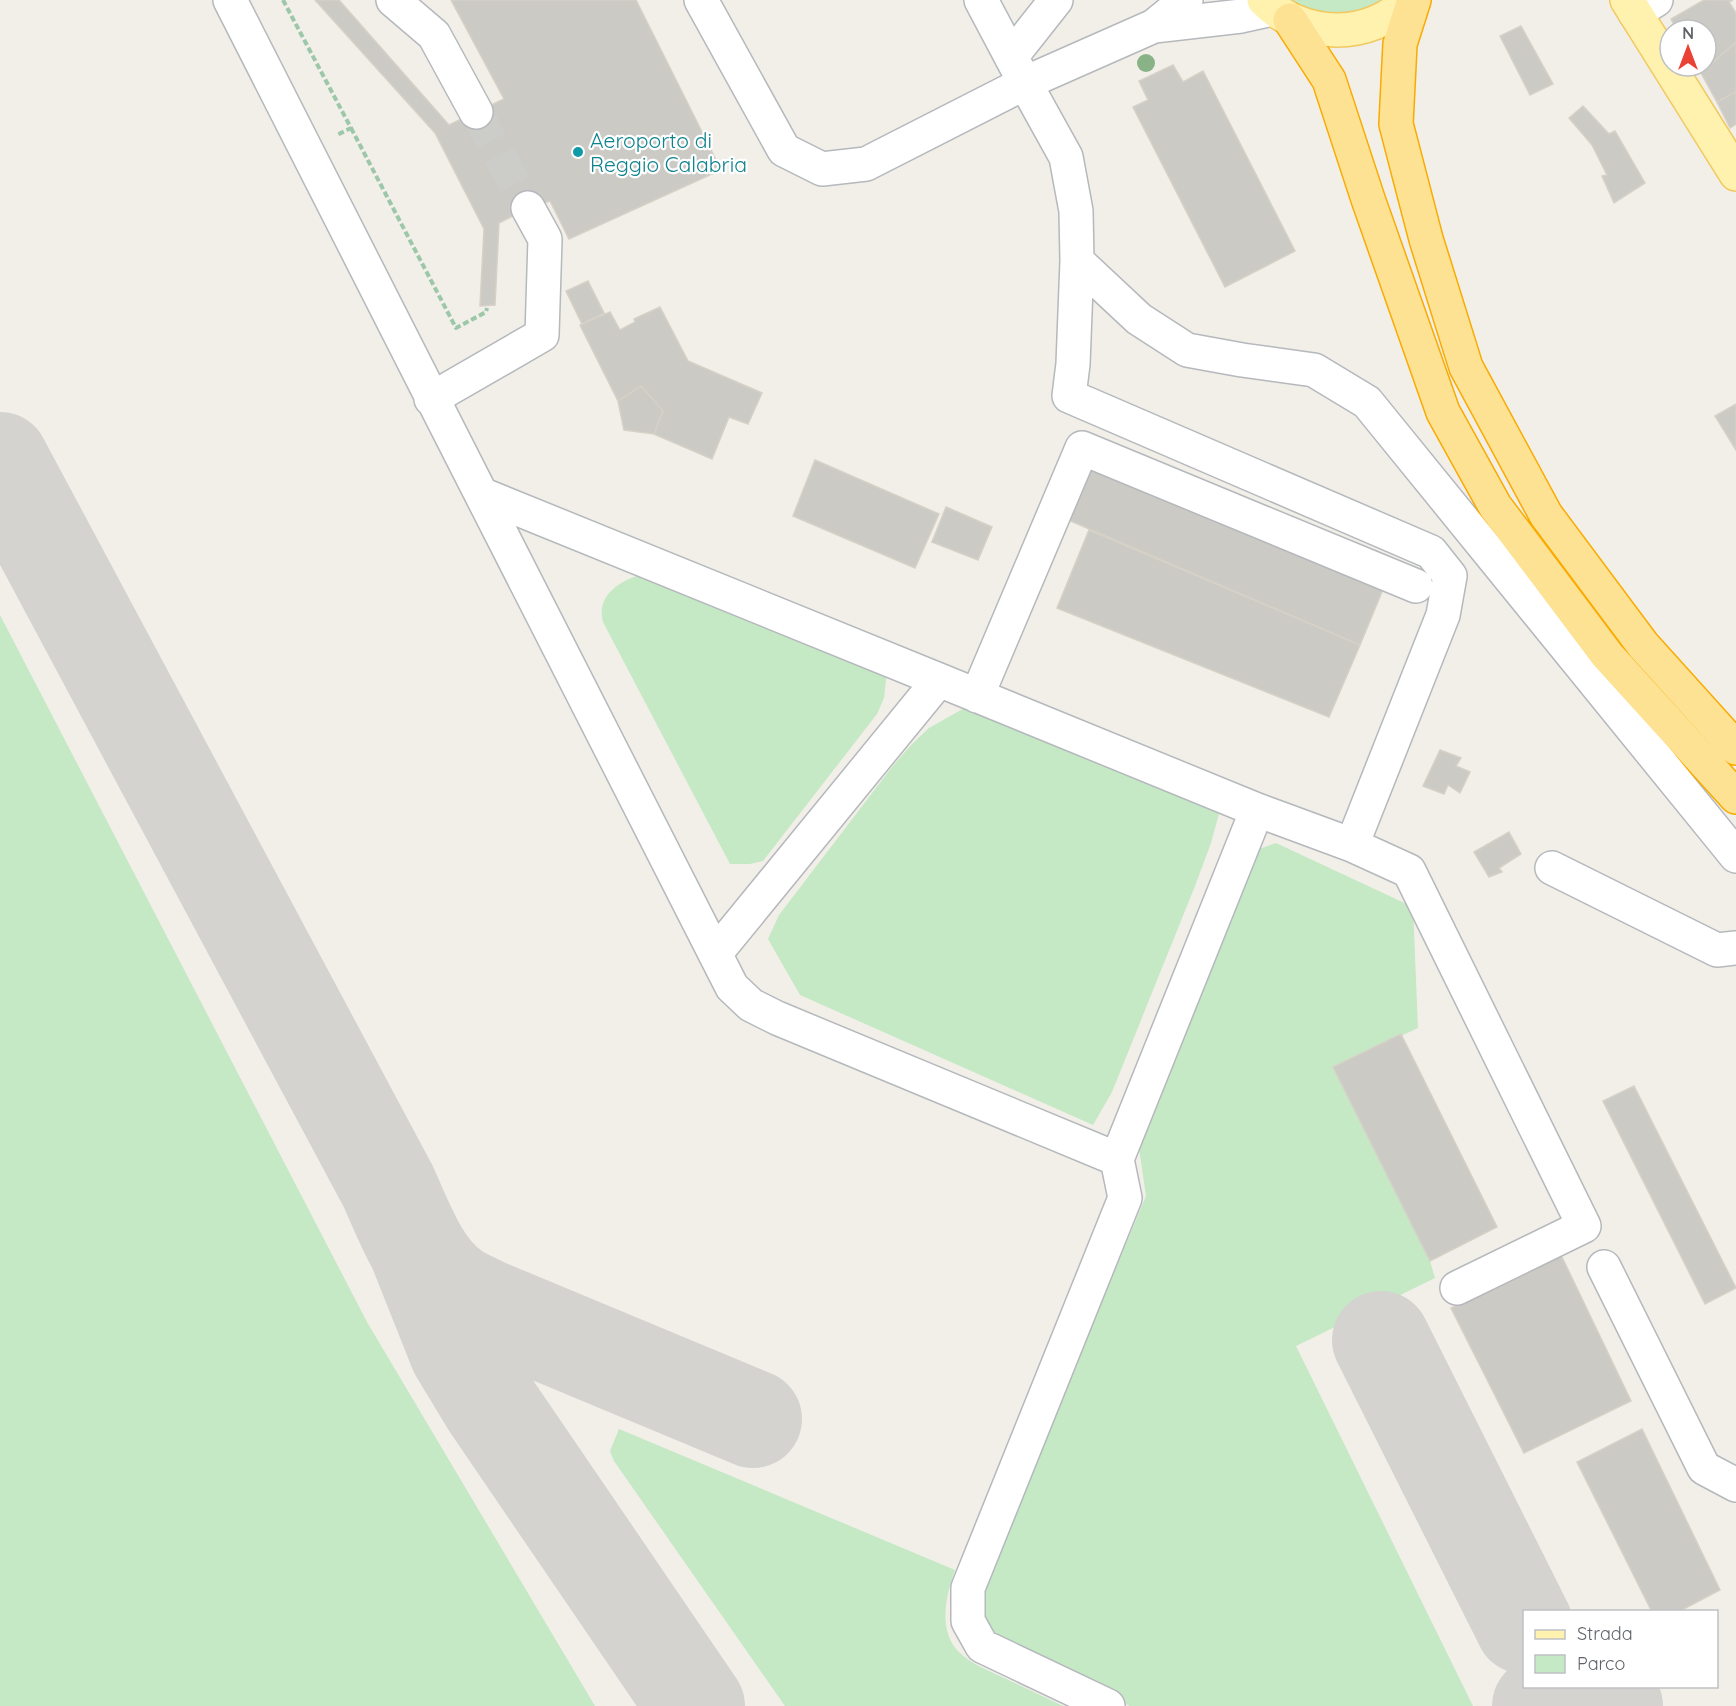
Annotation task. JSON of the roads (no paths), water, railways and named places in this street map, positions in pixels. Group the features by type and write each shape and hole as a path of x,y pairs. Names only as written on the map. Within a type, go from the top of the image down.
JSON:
{"highway":[{"path":"1414,0 1400,44 1396,124 1426,239 1466,367 1546,515 1643,645 1736,748"},
{"path":"1275,10 1329,80 1443,412 1495,506 1606,655 1736,797"}],"main road":[{"path":"1275,10 1314,29 1341,31 1371,24 1401,7 1408,0"},
{"path":"1639,4 1736,174"}],"street":[{"path":"230,0 732,987 751,1005 788,1023 1117,1159"},
{"path":"393,0 434,35 476,111"},
{"path":"700,0 784,150 822,169 866,164 1018,70 1154,26 1275,10"},
{"path":"981,0 1066,157 1076,211 1077,261 1070,396 1431,552 1450,576 1443,615 1353,845"},
{"path":"1018,70 1056,0"},
{"path":"1154,26 1186,0"},
{"path":"431,399 542,335 545,239 528,208"},
{"path":"1077,261 1139,319 1187,350 1314,370 1367,402 1736,856"},
{"path":"977,696 1082,448 1416,586"},
{"path":"481,494 1257,810 1353,845 1410,871 1584,1226 1457,1288"},
{"path":"715,954 939,680"},
{"path":"1108,1706 982,1646 968,1621 968,1588 1125,1198 1117,1159 1257,810"},
{"path":"1552,868 1717,950 1736,948"},
{"path":"1604,1267 1704,1468 1736,1485"}],"tunnel":[{"path":"476,112 528,208"}],"place":[{"name":"Aeroporto di Reggio Calabria","path":"578,152"}]}
